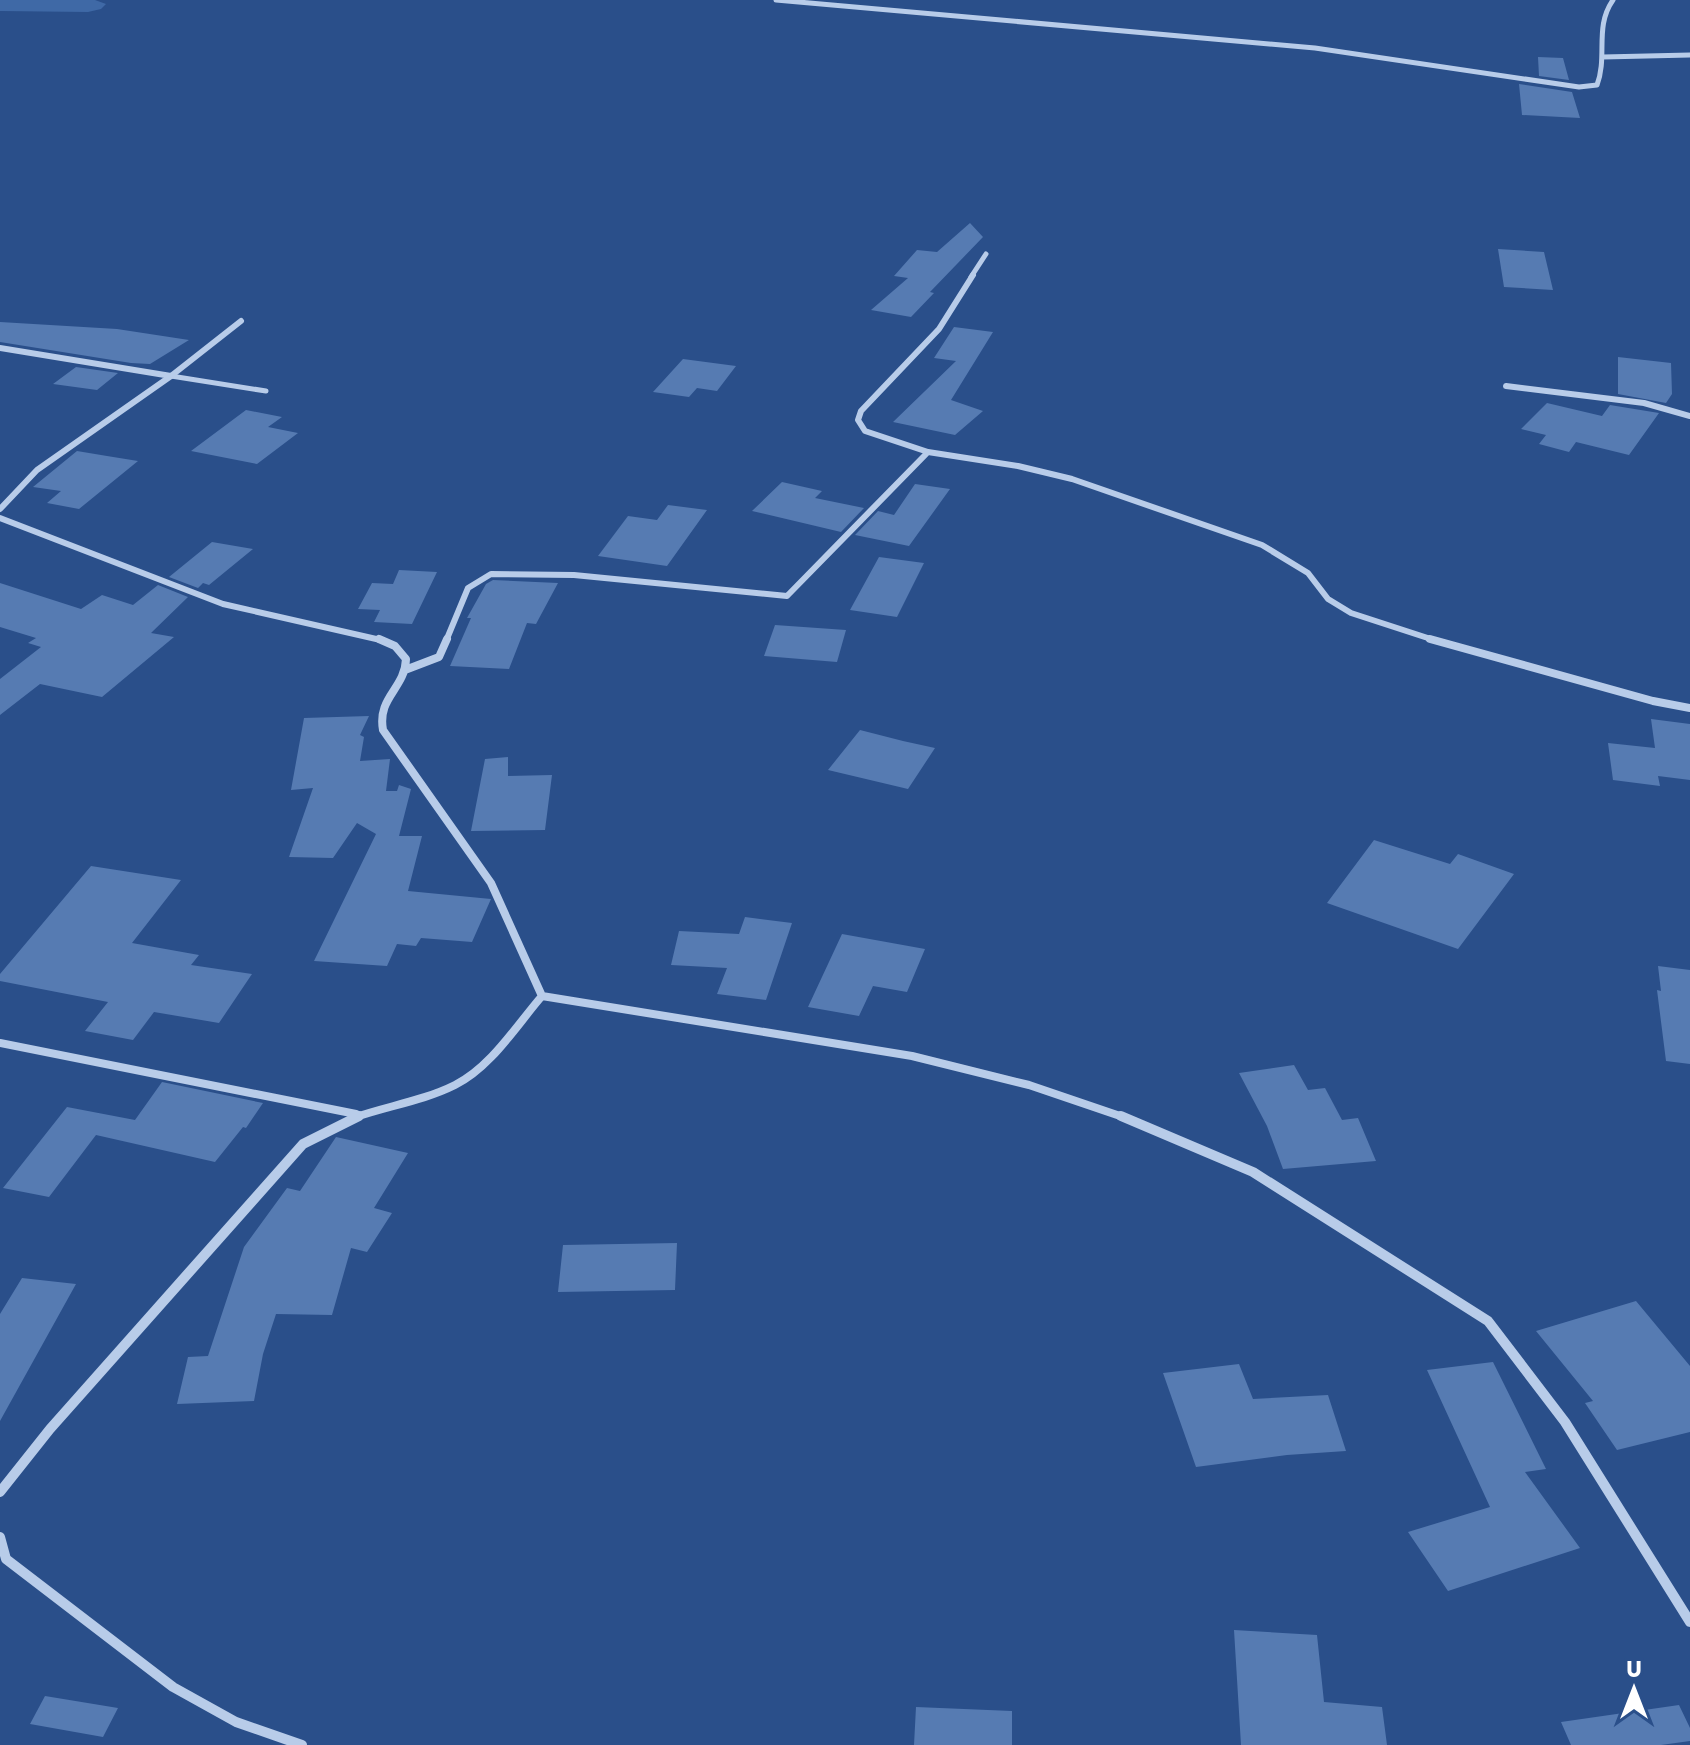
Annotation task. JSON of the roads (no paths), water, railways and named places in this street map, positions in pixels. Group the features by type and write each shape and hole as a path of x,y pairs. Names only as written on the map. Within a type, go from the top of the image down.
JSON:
{"street":[{"path":"776,0 960,14 1041,24 1162,31 1209,39 1362,54 1563,87 1597,85 1603,57 1600,20 1613,0"},
{"path":"1603,57 1690,55"},
{"path":"986,254 939,329 861,411 858,420 865,431 928,452 1018,466 1072,479 1262,545 1308,573 1328,599 1351,613 1384,626 1653,701 1690,708"},
{"path":"0,509 37,470 171,376 241,321"},
{"path":"0,348 171,376"},
{"path":"1506,386 1644,403 1690,416"},
{"path":"405,670 439,657 468,588 491,574 574,575 787,596 792,587 928,452"},
{"path":"0,518 243,612 386,642 402,651 407,659 405,670 385,700 380,715 383,730 491,883 542,996"},
{"path":"0,1492 23,1460 285,1161 322,1130 358,1114 460,1083 474,1072 542,996"},
{"path":"542,996 966,1067 1118,1115 1253,1172 1488,1321 1565,1422 1690,1622"},
{"path":"0,1043 358,1114"},
{"path":"0,1537 3,1558 173,1687 236,1722 302,1745"}],"lane":[{"path":"171,376 266,391"}]}
